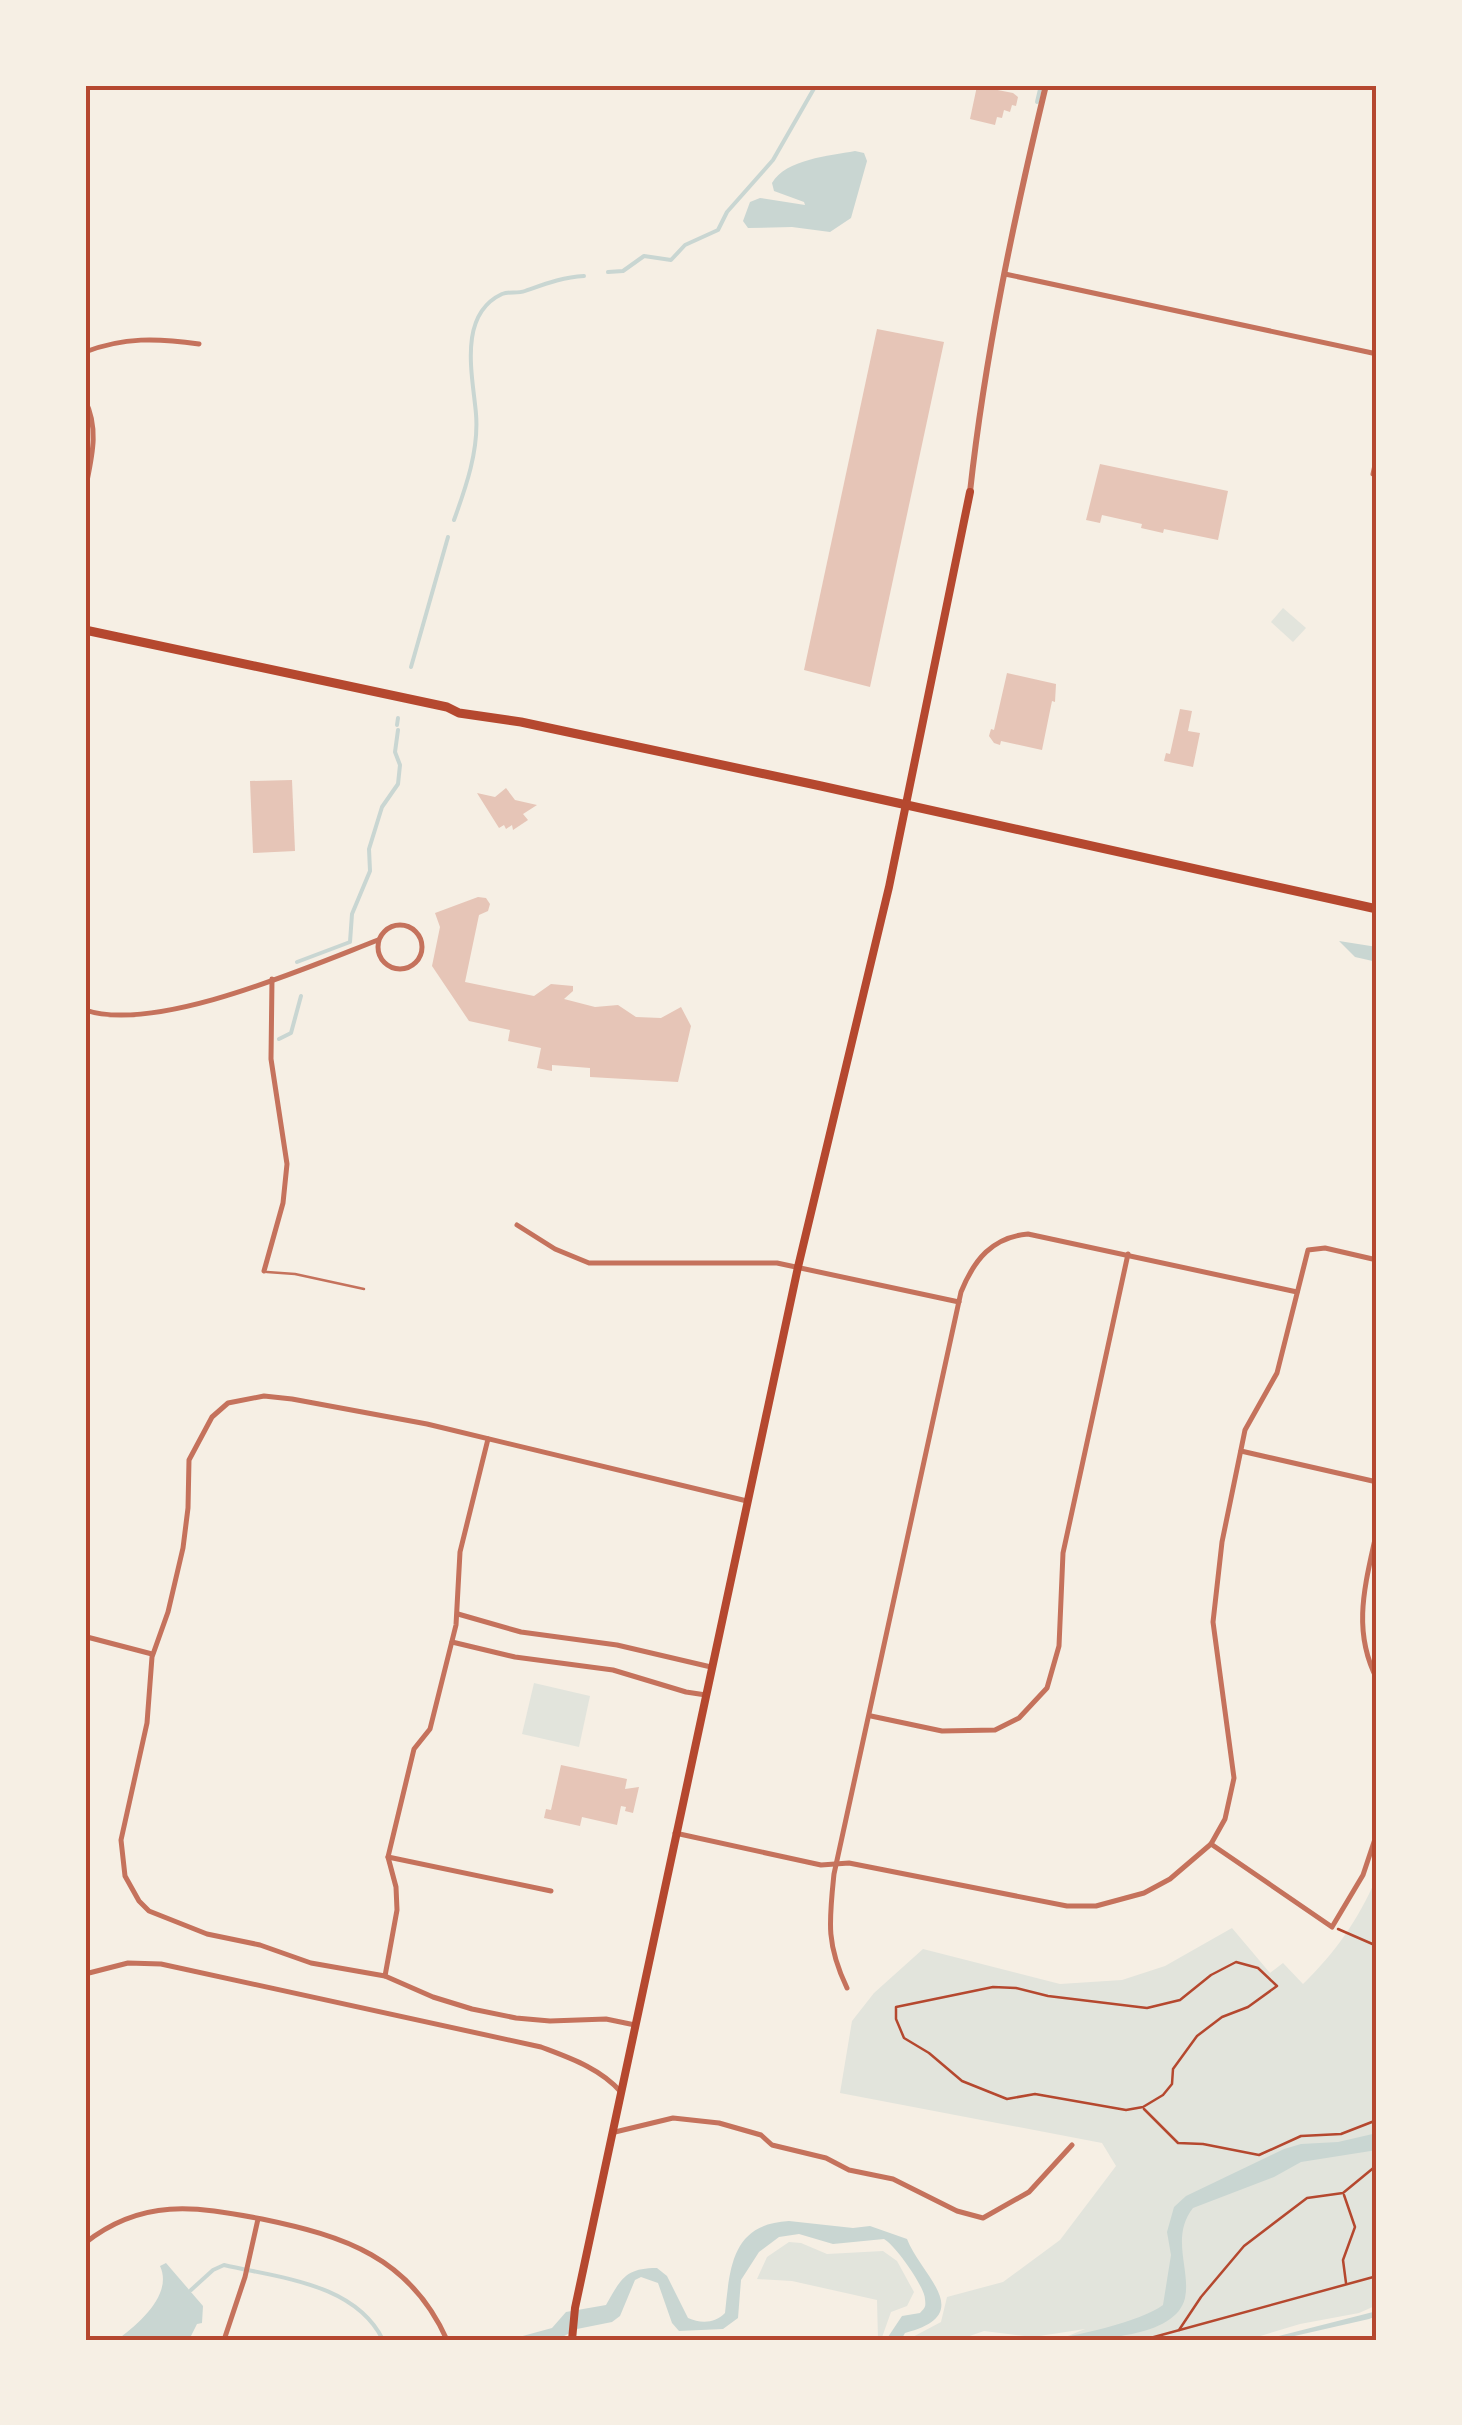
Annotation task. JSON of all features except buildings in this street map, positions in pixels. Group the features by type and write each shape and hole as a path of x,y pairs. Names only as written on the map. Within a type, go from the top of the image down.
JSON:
{"main road":[{"path":"572,2340 575,2308 711,1667 798,1268 906,806 970,492"},
{"path":"85,630 1377,910"}],"street":[{"path":"970,492 977,426 1005,274 1046,85"},
{"path":"1005,274 1377,354"},
{"path":"85,352 142,338 198,344"},
{"path":"85,400 94,443 85,491"},
{"path":"1373,474 1377,456"},
{"path":"85,1010 120,1017 170,1011 357,949 378,940 387,928 401,924 414,930 421,941 417,960 406,968 391,967 380,956 357,949"},
{"path":"378,940 380,956"},
{"path":"264,1272 279,1218 287,1164 271,1059 272,980"},
{"path":"517,1225 555,1248 595,1264 743,1261 798,1268 959,1302"},
{"path":"847,1988 833,1959 828,1929 836,1864 959,1302 976,1262 988,1248 1012,1235 1028,1234 1297,1292"},
{"path":"676,1833 823,1865 849,1864 1067,1906 1096,1906 1144,1893 1170,1878 1211,1844 1226,1819 1233,1794 1232,1755 1215,1647 1214,1600 1245,1430 1278,1374 1308,1250 1325,1248 1377,1260"},
{"path":"870,1716 942,1731 994,1730 1019,1718 1047,1688 1058,1646 1064,1553 1128,1254"},
{"path":"635,2025 606,2019 516,2018 433,1997 385,1976 310,1963 260,1945 207,1934 149,1911 139,1901 125,1876 120,1859 121,1840 142,1754 153,1654 180,1563 188,1508 189,1460 202,1430 228,1403 264,1396 292,1398 426,1424 748,1501"},
{"path":"385,1976 397,1910 388,1857 414,1749 430,1730 452,1642 458,1614 460,1552 488,1439"},
{"path":"1241,1451 1377,1482"},
{"path":"1377,1530 1360,1612 1365,1650 1377,1679"},
{"path":"458,1614 521,1632 617,1646 711,1667"},
{"path":"87,1638 153,1654"},
{"path":"452,1642 613,1670 706,1695"},
{"path":"1211,1844 1332,1926 1363,1875 1377,1833"},
{"path":"388,1857 551,1892"},
{"path":"85,1974 128,1963 161,1964 541,2047 610,2078 623,2094"},
{"path":"614,2132 673,2118 718,2123 761,2135 772,2144 826,2158 848,2170 893,2178 957,2211 982,2218 1029,2192 1072,2145"},
{"path":"85,2243 102,2230 144,2212 203,2208 316,2230 370,2253 392,2269 432,2308 447,2340"},
{"path":"224,2340 245,2277 258,2219"}],"lane":[{"path":"264,1272 295,1274 364,1289"}],"path":[{"path":"1332,1926 1377,1946"},
{"path":"1236,1962 1258,1968 1277,1986 1248,2008 1222,2018 1198,2036 1174,2068 1172,2084 1143,2108 1126,2110 1035,2094 1007,2099 962,2081 904,2038 896,2007 993,1987 1147,2008 1180,2000 1211,1975 1236,1962"},
{"path":"1143,2108 1178,2143 1259,2155 1301,2136 1342,2134 1374,2122"},
{"path":"1179,2330 1244,2246 1307,2198 1343,2193 1377,2165"},
{"path":"1343,2193 1355,2227 1343,2260 1346,2284"},
{"path":"1143,2340 1377,2276"},
{"path":"1189,2316 1196,2325"}],"shaded area":[{"path":"855,151 864,153 867,161 851,218 830,232 792,227 748,228 743,221 750,202 760,198 805,205 774,191 772,183 787,169 809,160"},
{"path":"1283,608 1306,628 1293,642 1271,622"},
{"path":"1339,941 1377,947 1377,962 1355,957"},
{"path":"534,1683 590,1696 579,1747 522,1734"},
{"path":"1376,1879 1377,2305 1359,2313 1300,2324 1247,2340 1058,2340 1085,2329 1033,2337 984,2331 958,2340 907,2340 941,2322 947,2297 1003,2282 1060,2240 1116,2166 1102,2143 840,2093 852,2021 874,1993 923,1949 1060,1984 1122,1980 1165,1966 1232,1928 1270,1973 1283,1963 1303,1984 1345,1935"},
{"path":"1377,2133 1377,2150 1301,2162 1274,2177 1193,2208 1183,2230 1185,2298 1178,2312 1164,2323 1124,2336 1044,2340 1123,2323 1163,2305 1171,2255 1167,2232 1174,2207 1186,2196 1284,2149"},
{"path":"789,2221 853,2228 870,2226 907,2239 939,2293 938,2316 905,2333 901,2340 886,2340 902,2316 920,2313 925,2304 920,2285 895,2249 884,2239 833,2244 799,2234 779,2237 759,2252 741,2280 738,2318 723,2329 679,2331 672,2323 658,2283 641,2277 635,2280 620,2316 612,2322 577,2329 557,2340 508,2340 552,2328 566,2312 606,2305 625,2277 646,2269 657,2268 667,2276 688,2318 713,2321 725,2313 732,2264 745,2239 770,2224"},
{"path":"789,2242 827,2254 883,2251 897,2261 914,2292 907,2306 891,2312 878,2340 877,2300 792,2281 757,2279 767,2257"},
{"path":"166,2263 203,2306 202,2323 197,2324 189,2340 117,2340 152,2307 162,2287 160,2266"},
{"path":"1377,2311 1377,2316 1369,2319 1263,2340"}],"waterway":[{"path":"608,272 623,271 644,256 671,260 685,245 718,230 727,212 773,160 816,85"},
{"path":"1037,102 1041,85"},
{"path":"454,520 476,441 471,348 479,316 502,294 584,276"},
{"path":"411,667 448,537"},
{"path":"397,725 398,718"},
{"path":"297,962 350,942 352,914 370,871 369,849 382,807 398,784 398,730"},
{"path":"279,1039 291,1033 301,996"},
{"path":"191,2290 224,2265 291,2279 354,2306 383,2340"}]}
